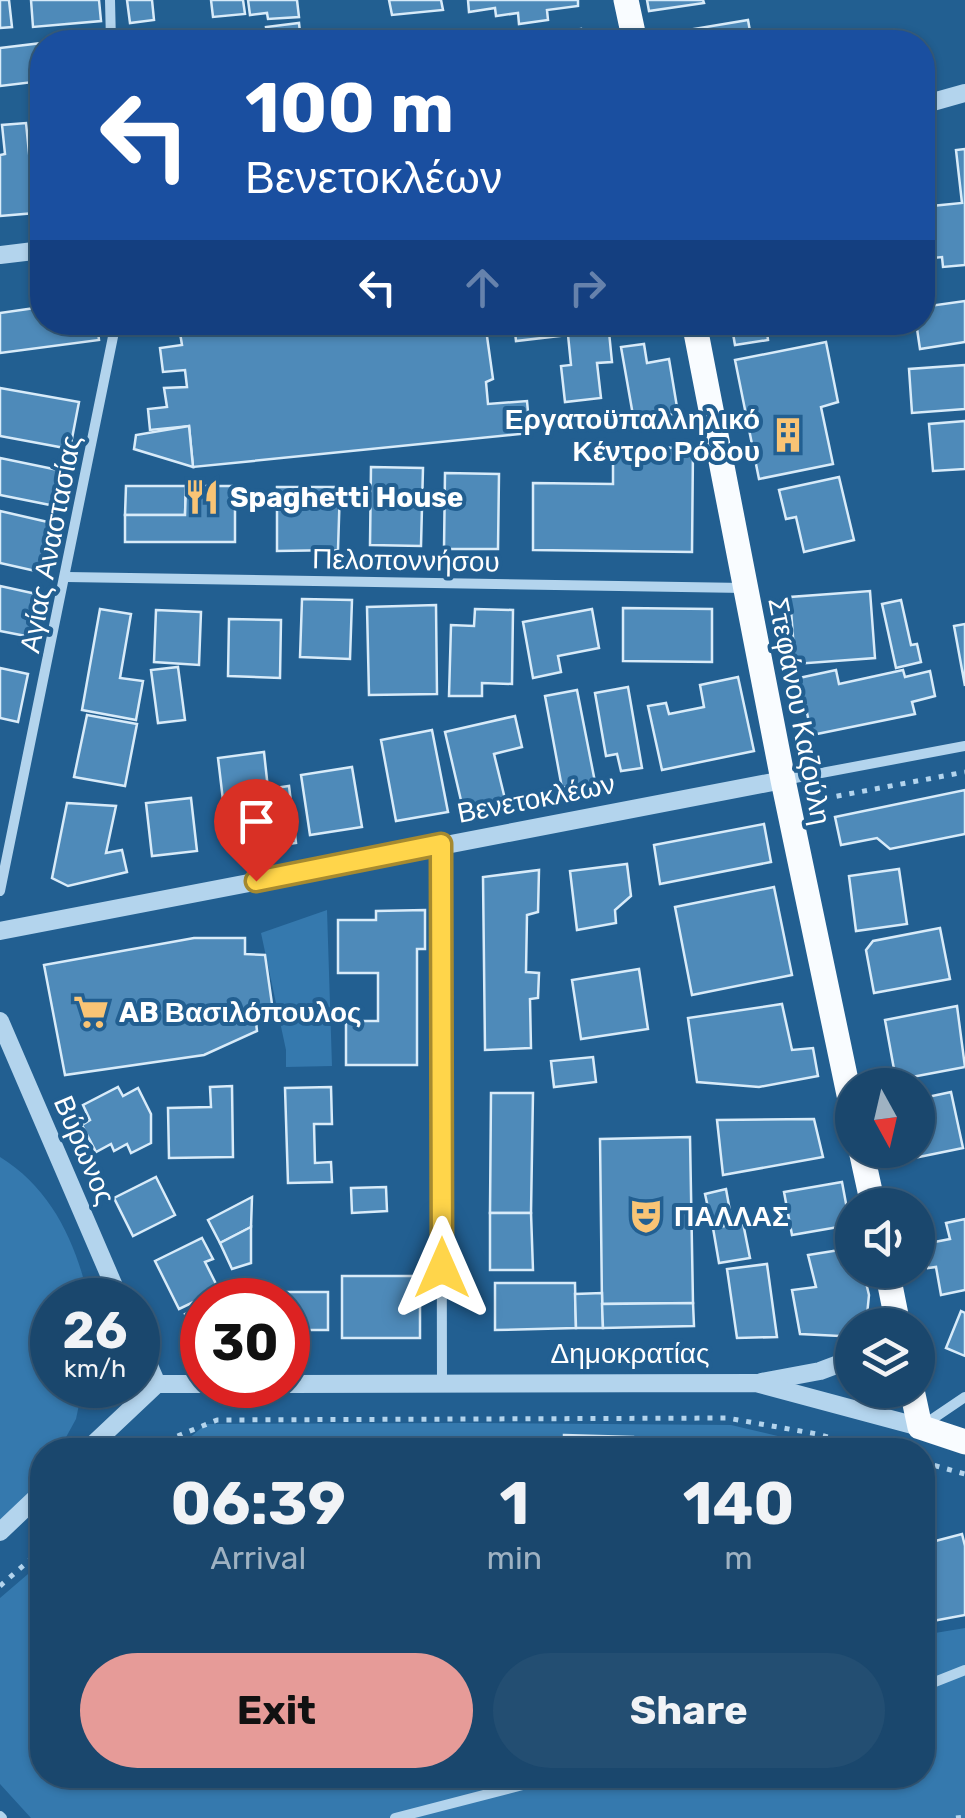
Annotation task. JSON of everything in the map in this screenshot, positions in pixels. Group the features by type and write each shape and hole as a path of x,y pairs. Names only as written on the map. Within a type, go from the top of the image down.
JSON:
{"main road":[{"path":"626,0 632,30"},
{"name":"Στεφάνου Καζούλη","path":"697,335 843,1068"},
{"path":"916,1408 920,1427"},
{"name":"Δημοκρατίας","path":"920,1427 965,1442"}],"street":[{"path":"110,0 111,30"},
{"path":"935,101 965,93"},
{"path":"0,255 30,251"},
{"name":"Αγίας Αναστασίας","path":"0,892 113,335"},
{"name":"Πελοποννήσου","path":"66,577 746,588"},
{"name":"Βενετοκλέων","path":"0,931 441,844 786,793 965,746"},
{"path":"441,844 442,1384"},
{"name":"Βύρωνος","path":"0,1021 111,1278"},
{"path":"756,1383 835,1365"},
{"name":"Δημοκρατίας","path":"310,1384 756,1383 920,1427"},
{"path":"920,1427 965,1398"},
{"path":"100,1438 132,1408"},
{"path":"0,1532 30,1503"},
{"path":"935,1682 965,1670"},
{"path":"395,1818 512,1788"}],"path":[{"path":"786,793 965,772"},
{"path":"173,1438 217,1420 727,1418 832,1438"},
{"path":"935,1466 965,1474"},
{"path":"0,1586 30,1560"},
{"path":"956,1818 965,1817"}],"shaded area":[{"path":"327,910 332,1066 286,1067 286,1050 261,933"},
{"path":"0,1157 48,1201 69,1238 83,1278 30,1278 30,1408 78,1408 66,1438 30,1438 30,1492 0,1523"},
{"path":"206,1424 731,1425 782,1437 189,1438"},
{"path":"30,1572 30,1788 935,1788 935,1633 965,1628 965,1818 31,1818 0,1784 0,1598"}],"building":[{"path":"0,0 9,0 12,27 0,28"},
{"path":"31,0 99,0 101,21 33,27"},
{"path":"127,0 152,0 154,20 130,23"},
{"path":"211,0 243,0 245,14 213,17"},
{"path":"248,0 297,0 299,17 268,19 267,13 250,15"},
{"path":"389,0 441,0 443,10 392,15"},
{"path":"468,0 578,0 578,6 547,10 548,20 519,24 518,13 496,16 495,8 469,12"},
{"path":"647,0 703,0 704,3 649,11"},
{"path":"748,20 750,30 688,30"},
{"path":"299,23 300,30 266,30 266,27"},
{"path":"30,44 30,82 0,86 0,48"},
{"path":"26,123 30,213 0,216 0,155 5,154 2,125"},
{"path":"965,149 965,265 943,267 942,257 935,258 935,206 962,203 956,150"},
{"path":"965,301 965,342 920,349 918,335 935,335 935,305"},
{"path":"30,309 30,335 98,335 99,340 0,353 0,313"},
{"path":"180,335 487,335 493,379 486,382 488,404 527,401 530,433 193,467 189,426 150,430 148,409 167,407 164,388 187,387 185,370 163,372 160,348 182,345"},
{"path":"515,335 568,335 516,341"},
{"path":"568,335 609,335 612,362 597,363 601,398 565,402 561,366 571,365"},
{"path":"733,335 767,335 768,340 735,345"},
{"name":"Εργατοϋπαλληλικό Κέντρο Ρόδου","path":"826,342 838,402 821,407 833,464 759,479 735,360"},
{"path":"644,344 647,363 669,359 678,413 634,421 621,347"},
{"path":"965,365 965,409 912,413 909,369"},
{"path":"0,388 79,402 70,449 0,436"},
{"path":"965,421 965,469 933,471 929,424"},
{"path":"189,426 193,467 134,449 136,435"},
{"path":"613,447 693,448 692,552 533,550 533,483 613,484"},
{"path":"0,458 63,471 55,506 0,495"},
{"path":"371,467 423,468 421,546 370,545"},
{"path":"445,473 499,474 498,549 444,549"},
{"path":"839,477 854,540 804,552 796,517 786,519 779,490"},
{"path":"126,486 186,486 185,515 125,515"},
{"path":"186,486 235,486 235,542 125,542 125,515 185,515"},
{"path":"277,487 340,487 338,550 277,551"},
{"path":"0,511 52,523 40,572 0,563"},
{"path":"0,586 41,595 31,637 0,631"},
{"path":"870,591 875,658 795,664 790,597"},
{"path":"302,599 352,600 350,659 300,657"},
{"path":"901,600 911,645 917,644 921,662 896,668 882,604"},
{"path":"436,605 437,694 369,695 367,607"},
{"path":"623,608 712,609 712,662 623,661"},
{"path":"100,609 131,614 120,678 143,681 136,720 82,710"},
{"path":"475,609 513,610 512,684 482,683 482,696 449,696 451,625 474,626"},
{"path":"592,609 599,648 558,656 561,672 533,678 523,622"},
{"path":"156,610 201,612 199,665 154,662"},
{"path":"229,619 281,620 280,678 228,676"},
{"path":"965,624 965,686 954,626"},
{"path":"178,667 185,720 158,723 151,670"},
{"path":"0,668 28,674 18,722 0,718"},
{"path":"836,670 839,684 903,670 905,677 930,671 935,696 912,702 915,714 812,735 799,678"},
{"path":"738,677 754,751 662,770 648,706 666,703 669,714 704,707 700,685"},
{"path":"628,687 642,768 621,771 617,754 606,756 595,693"},
{"path":"577,690 595,782 562,788 545,696"},
{"path":"87,715 137,724 125,786 74,777"},
{"path":"515,716 522,747 494,754 505,799 463,809 445,732"},
{"path":"432,730 448,812 396,821 381,740"},
{"path":"264,752 268,789 289,786 296,843 266,847 264,830 227,834 218,758"},
{"path":"352,767 362,827 310,835 301,775"},
{"path":"965,790 965,834 890,849 877,838 841,845 835,817"},
{"path":"191,798 197,851 152,856 146,803"},
{"path":"67,803 116,806 106,853 122,850 127,872 68,886 52,878"},
{"path":"764,824 771,862 660,884 654,845"},
{"path":"627,864 631,896 615,910 616,923 577,930 570,871"},
{"path":"899,869 907,924 856,931 849,876"},
{"path":"539,870 538,912 527,915 526,972 539,973 538,998 530,999 531,1048 485,1050 483,877"},
{"path":"774,887 792,975 692,995 675,907"},
{"path":"425,910 425,949 417,949 417,1065 346,1065 346,1021 378,1021 378,973 338,973 338,920 376,920 376,911"},
{"path":"940,928 950,979 874,993 866,950 873,941"},
{"path":"194,938 245,938 245,954 265,955 274,1018 256,1022 257,1031 204,1055 65,1075 44,965"},
{"path":"639,969 648,1029 581,1039 572,980"},
{"path":"782,1004 792,1050 813,1048 818,1076 759,1087 697,1082 688,1018"},
{"path":"957,1006 965,1067 935,1073 935,1068 894,1068 885,1020"},
{"path":"593,1057 596,1082 554,1087 551,1061"},
{"path":"232,1086 233,1157 169,1158 168,1108 211,1107 210,1087"},
{"path":"118,1087 123,1096 138,1088 151,1114 151,1143 131,1153 127,1144 114,1151 111,1144 96,1152 82,1125 90,1120 83,1105"},
{"path":"331,1087 332,1124 314,1124 315,1163 331,1162 332,1182 288,1183 285,1088"},
{"path":"951,1092 963,1148 935,1154 935,1095"},
{"path":"491,1093 533,1093 531,1213 490,1213"},
{"path":"814,1119 823,1157 723,1175 717,1120"},
{"name":"ΠΑΛΛΑΣ","path":"690,1137 693,1303 602,1304 600,1139"},
{"path":"156,1177 175,1215 133,1236 114,1198"},
{"path":"842,1182 843,1188 835,1188 835,1228 792,1235 784,1192"},
{"path":"386,1187 387,1211 352,1213 351,1188"},
{"path":"726,1189 732,1222 712,1226 705,1194"},
{"path":"252,1197 251,1227 220,1243 208,1220"},
{"path":"490,1213 531,1213 533,1270 490,1270"},
{"path":"965,1219 965,1290 941,1295 935,1242 950,1239 946,1223"},
{"path":"743,1223 750,1258 719,1263 713,1228"},
{"path":"251,1227 251,1263 232,1269 220,1243"},
{"path":"202,1238 213,1259 205,1262 213,1278 180,1278 179,1309 155,1261"},
{"path":"835,1251 835,1288 867,1288 868,1308 835,1308 835,1336 800,1334 792,1290 816,1287 808,1255"},
{"path":"767,1264 777,1337 737,1338 727,1269"},
{"path":"342,1276 420,1276 420,1338 342,1338"},
{"path":"495,1283 575,1283 576,1328 495,1330"},
{"path":"310,1292 328,1292 328,1330 310,1330"},
{"path":"602,1293 603,1328 576,1328 575,1294"},
{"path":"693,1303 694,1326 603,1328 602,1304"},
{"path":"961,1311 965,1313 965,1356 946,1348"},
{"path":"564,1435 633,1437 633,1438"},
{"path":"962,1534 965,1615 935,1621 935,1541"}],"place":[{"name":"Εργατοϋπαλληλικό Κέντρο Ρόδου","path":"788,435"},
{"name":"Spaghetti House","path":"202,497"},
{"name":"AB Βασιλόπουλος","path":"91,1012"},
{"name":"ΠΑΛΛΑΣ","path":"646,1216"}],"route":[{"path":"256,881 441,844 442,1268"}]}
